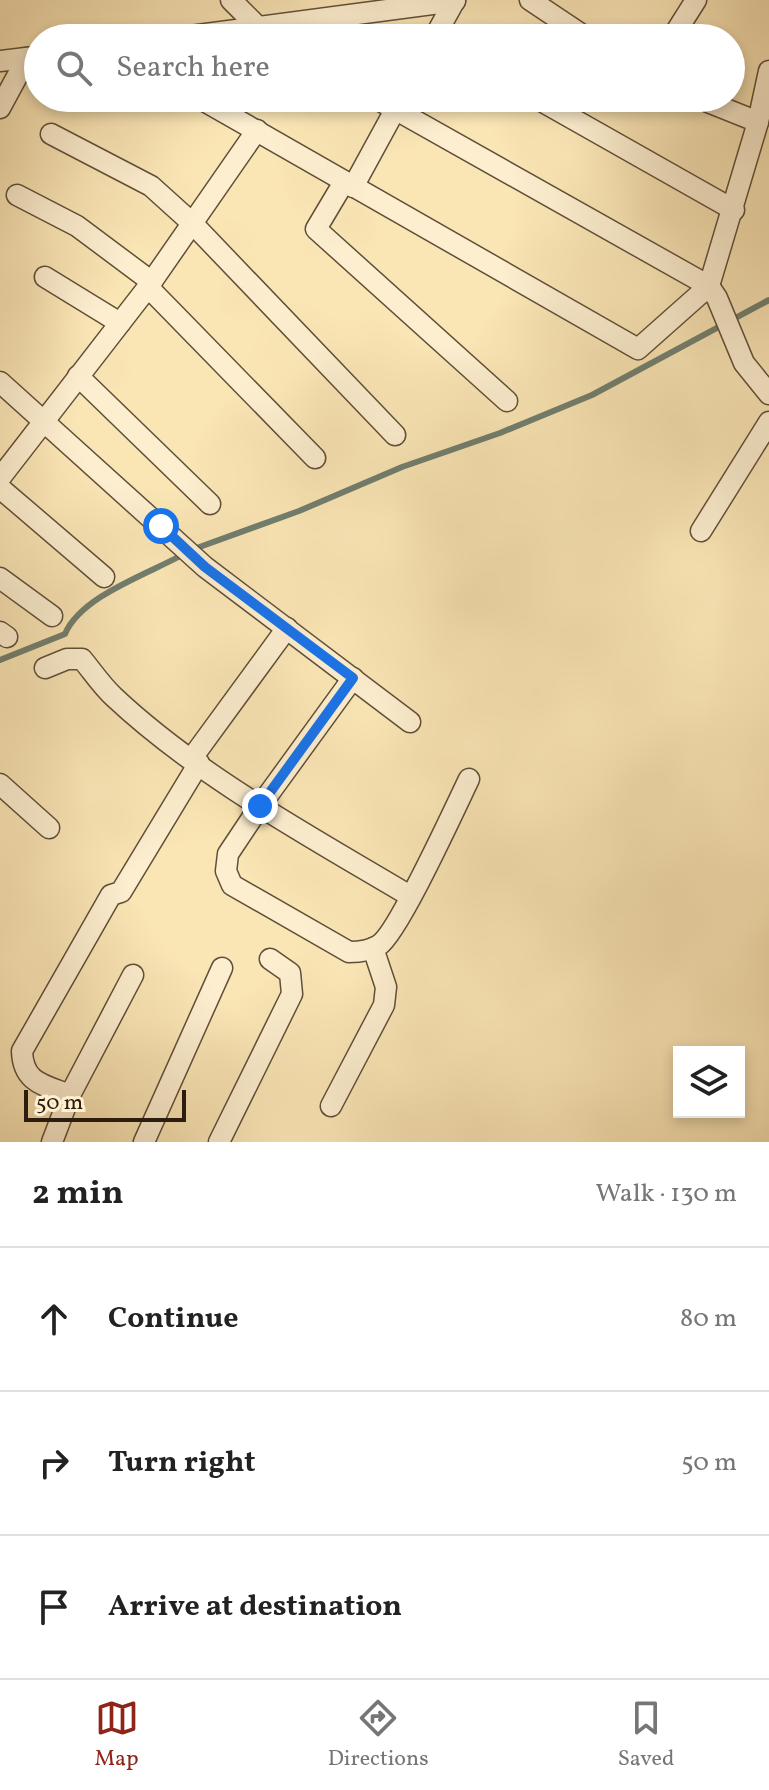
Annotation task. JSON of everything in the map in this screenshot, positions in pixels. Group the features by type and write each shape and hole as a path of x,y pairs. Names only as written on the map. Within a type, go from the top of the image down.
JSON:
{"street":[{"path":"231,0 256,24"},
{"path":"530,0 566,24"},
{"path":"318,24 455,1"},
{"path":"442,24 455,1"},
{"path":"679,24 690,2"},
{"path":"0,61 24,58"},
{"path":"0,108 24,71"},
{"path":"224,112 638,349 709,286 734,210 769,71"},
{"path":"393,112 349,185 316,229 507,401"},
{"path":"412,112 709,286 744,363 769,394"},
{"path":"561,112 734,210"},
{"path":"733,112 758,122"},
{"path":"0,478 150,284 257,130"},
{"path":"51,134 151,186 192,223 395,435"},
{"path":"17,195 77,226 150,284 315,458"},
{"path":"45,277 120,323"},
{"path":"78,376 210,504"},
{"path":"0,382 205,567 410,722"},
{"path":"701,531 769,422"},
{"path":"0,488 104,577"},
{"path":"0,578 52,616"},
{"path":"70,1095 27,1075 22,1066 22,1051 111,895 121,892 195,761 287,628"},
{"path":"45,668 67,659 82,659 112,695 195,761 260,806 410,896"},
{"path":"353,678 228,854 226,871 232,885 349,952 364,952 373,948 381,944 410,896 469,779"},
{"path":"0,784 49,828"},
{"path":"331,1106 384,1005 386,987 373,948"},
{"path":"219,1142 292,994 290,973 270,959"},
{"path":"144,1142 222,968"},
{"path":"52,1142 70,1095 133,975"}],"waterway":[{"path":"194,549 299,511 402,467 500,433 592,395 769,300"},
{"path":"0,660 65,634 73,620 100,597 184,554"}],"route":[{"path":"161,526 205,567 353,678 260,806"}]}
